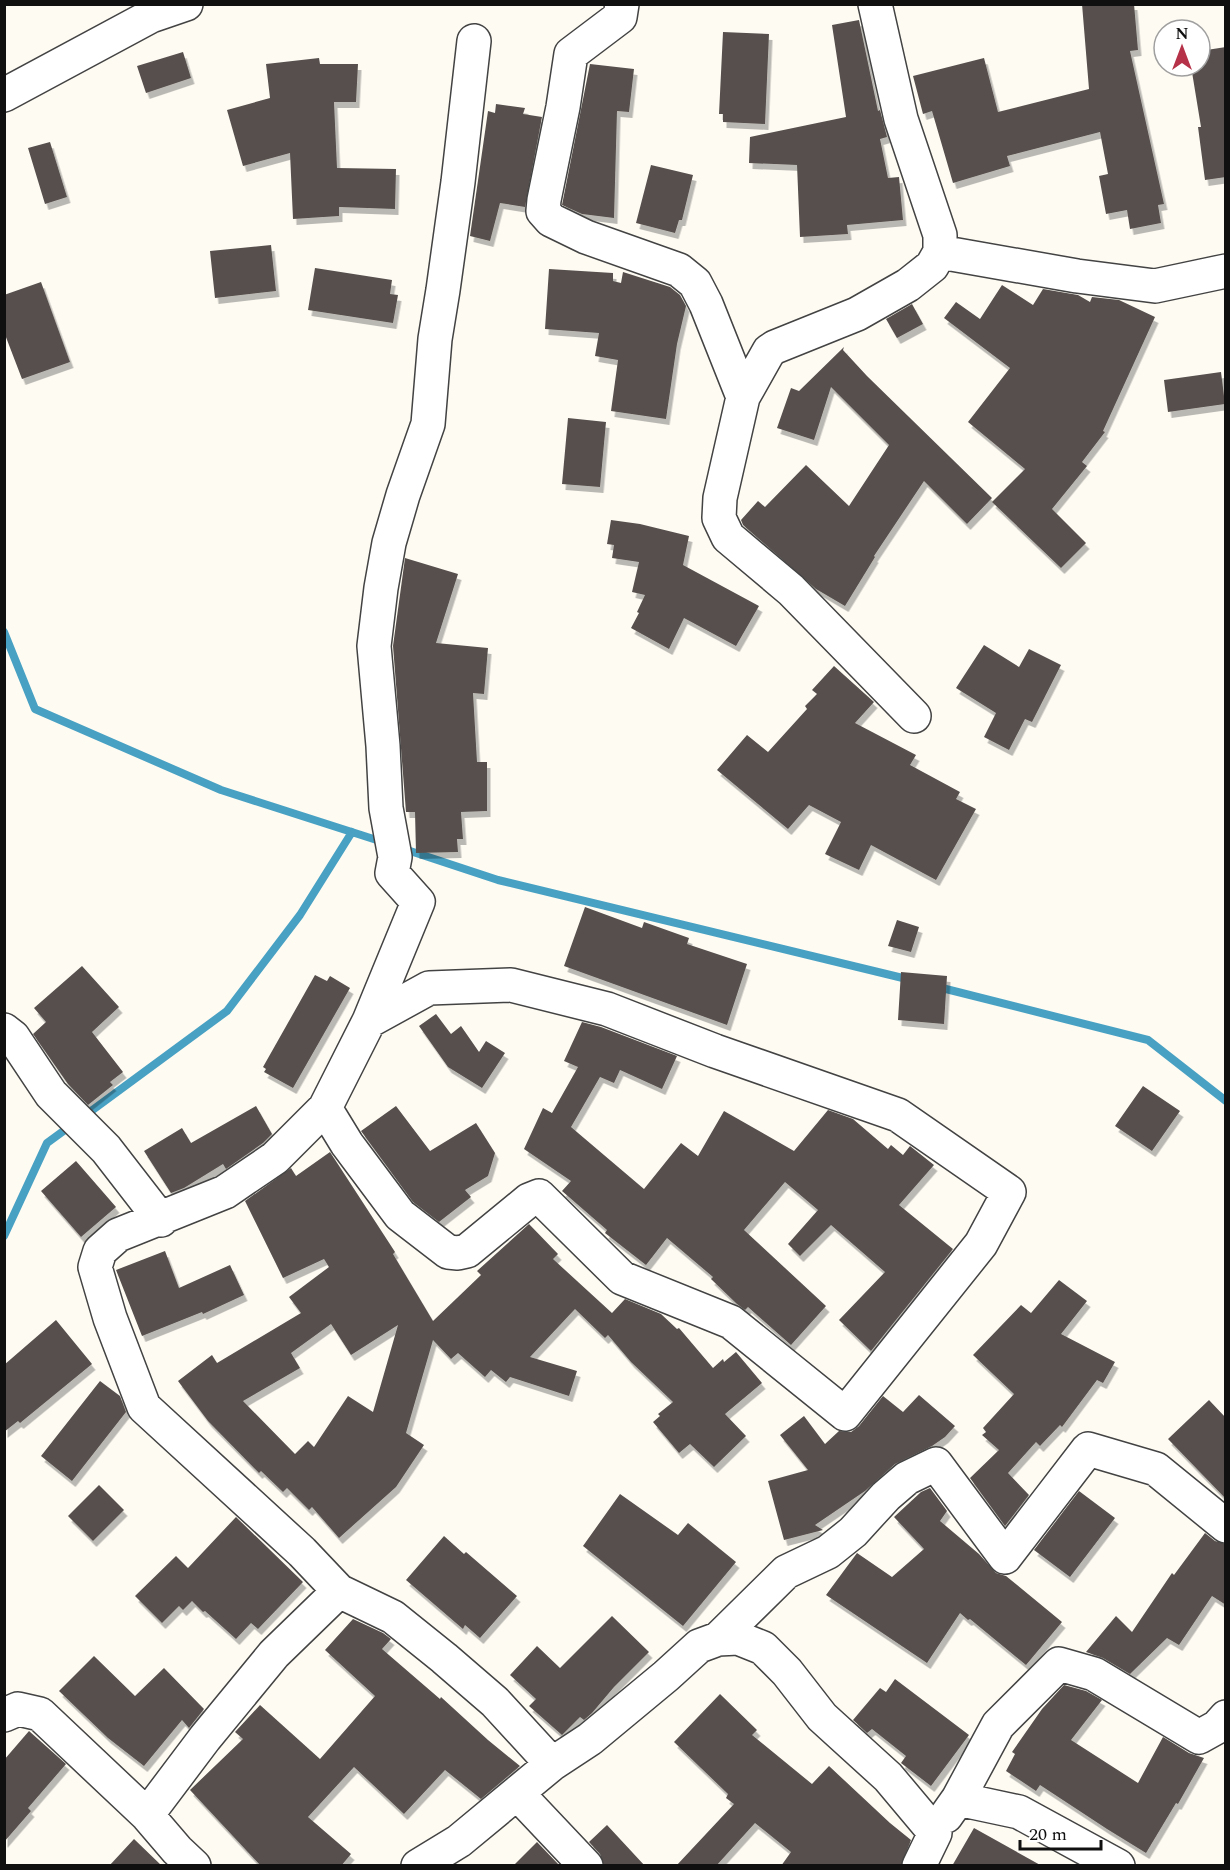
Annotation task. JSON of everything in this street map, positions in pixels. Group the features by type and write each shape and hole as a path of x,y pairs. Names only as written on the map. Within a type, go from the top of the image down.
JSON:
{"street":[{"path":"4,94 149,10 186,4"},
{"path":"622,4 620,17 571,54 543,211 551,220 586,237 679,270 695,283 706,304 743,397"},
{"path":"874,4 901,119 940,235 939,252 932,266 908,285 857,314 776,346 769,351 743,397 720,498 719,518 728,537 792,590 914,716"},
{"path":"474,40 458,182 435,339 428,424 389,543 374,646 386,808 395,857 392,873 418,902 369,1021 325,1108 275,1158 225,1192 161,1220 118,1235 100,1251 95,1267 144,1407 302,1552 339,1591 393,1617 495,1702 552,1764"},
{"path":"939,252 1077,276 1155,286 1226,272"},
{"path":"720,339 769,351"},
{"path":"325,1108 347,1144 400,1215 448,1252 466,1251 529,1200 539,1196 622,1278 731,1322 845,1414 981,1244 1009,1192 898,1115 715,1051 607,1009 512,985 429,988 369,1021"},
{"path":"4,1030 13,1037 51,1094 106,1149 161,1220"},
{"path":"718,1639 786,1572 828,1552 853,1532 886,1496 907,1478 936,1464 1005,1557 1088,1449 1156,1469 1226,1526"},
{"path":"147,1815 205,1738 274,1654 339,1591"},
{"path":"418,1866 459,1841 552,1764 590,1739 699,1646 718,1639 738,1638 764,1648 787,1672 822,1717 888,1777 935,1833"},
{"path":"919,1866 935,1833 958,1799 998,1725 1059,1664 1094,1674 1199,1737 1217,1727 1226,1717"},
{"path":"4,1715 18,1709 40,1714 147,1815 194,1866"},
{"path":"517,1793 586,1866"},
{"path":"958,1799 1019,1812 1118,1866"}],"building":[{"path":"1082,4 1134,4 1138,50 1130,51 1164,204 1158,205 1161,223 1130,229 1127,210 1106,214 1099,176 1108,174 1100,132 1007,156 1010,166 953,183 932,111 923,114 913,76 984,58 998,112 1089,89"},
{"path":"859,20 878,111 880,110 887,137 880,139 888,178 899,177 903,220 847,225 848,234 800,237 797,165 749,163 750,137 846,117 832,25"},
{"path":"723,32 769,34 765,124 723,122 723,114 719,114"},
{"path":"1226,47 1226,177 1205,180 1198,127 1201,127 1193,78 1212,78 1212,49"},
{"path":"183,52 191,78 146,93 137,66"},
{"path":"319,58 320,64 358,64 356,102 334,102 337,168 396,169 395,209 339,207 339,216 293,219 290,153 243,166 227,110 270,98 266,64"},
{"path":"590,64 634,69 629,112 617,111 614,218 582,214 562,205"},
{"path":"496,104 525,108 523,114 542,117 525,207 500,203 490,241 470,236 488,111 495,113"},
{"path":"50,142 67,197 45,204 28,148"},
{"path":"651,165 693,175 682,220 679,220 675,233 636,223"},
{"path":"271,245 276,291 215,298 210,251"},
{"path":"315,268 392,280 390,294 398,295 393,323 308,310"},
{"path":"549,269 613,273 613,281 621,283 623,272 670,287 680,295 686,306 677,344 666,419 611,411 618,360 595,356 599,333 545,329"},
{"path":"41,282 70,362 22,379 4,332 4,295"},
{"path":"1002,285 1033,305 1043,289 1078,295 1090,302 1092,297 1119,300 1155,317 1103,431 1105,432 1082,462 1087,466 1052,509 1086,543 1061,568 992,502 1025,469 968,422 1010,368 944,318 956,302 980,319"},
{"path":"912,304 923,324 897,338 886,319"},
{"path":"844,347 843,350 867,376 992,498 967,524 924,481 874,556 845,606 816,589 743,525 741,520 758,501 765,507 806,465 849,506 889,445 831,387 814,440 777,428 791,388 799,391"},
{"path":"1221,372 1225,404 1168,412 1164,380"},
{"path":"568,418 606,422 600,487 562,484"},
{"path":"611,520 640,524 689,536 683,565 759,606 736,646 684,618 669,649 631,628 645,595 632,592 639,562 612,558 614,545 607,544"},
{"path":"405,558 458,574 436,643 488,648 484,694 473,693 477,762 487,762 487,811 461,812 463,839 457,839 458,852 416,853 415,812 406,812 393,646"},
{"path":"984,645 1019,667 1029,649 1061,665 1032,722 1025,719 1009,750 984,737 996,713 956,688"},
{"path":"834,666 874,702 855,723 916,755 910,765 960,792 956,799 976,809 936,880 871,845 859,870 825,854 841,822 809,805 788,829 717,770 747,735 768,752 807,709 805,706 817,694 812,690"},
{"path":"585,907 642,928 644,922 689,938 687,944 747,964 727,1025 564,966"},
{"path":"897,920 919,927 911,952 888,946"},
{"path":"82,966 119,1007 92,1032 123,1072 110,1082 113,1085 88,1105 68,1084 33,1034 46,1022 34,1008"},
{"path":"901,972 947,976 944,1024 898,1020"},
{"path":"315,975 327,981 330,976 350,988 293,1088 264,1072 266,1069 263,1067"},
{"path":"436,1014 451,1034 461,1026 479,1052 486,1041 505,1053 482,1088 448,1067 419,1026"},
{"path":"582,1022 677,1056 662,1089 620,1070 614,1083 600,1077 571,1127 644,1189 681,1143 698,1156 724,1111 794,1151 828,1110 853,1119 888,1149 891,1145 903,1155 910,1146 934,1165 899,1205 953,1249 871,1351 839,1320 885,1272 831,1225 800,1256 788,1244 818,1210 785,1182 744,1230 826,1306 791,1345 748,1307 745,1310 737,1304 711,1279 713,1277 667,1238 646,1265 605,1233 607,1230 562,1191 571,1181 524,1149 543,1108 552,1113 578,1067 564,1061"},
{"path":"1143,1086 1180,1111 1152,1151 1115,1126"},
{"path":"256,1106 272,1134 226,1169 223,1164 184,1188 171,1193 144,1151 182,1128 191,1143"},
{"path":"396,1106 430,1151 476,1123 495,1153 488,1176 465,1190 471,1197 439,1222 413,1202 361,1131"},
{"path":"330,1152 395,1252 393,1254 433,1321 481,1275 477,1271 529,1224 558,1254 553,1259 612,1313 625,1299 661,1314 677,1329 679,1328 713,1368 736,1352 762,1383 725,1414 746,1436 714,1467 690,1444 679,1453 653,1422 660,1416 658,1414 673,1402 631,1362 608,1335 605,1338 575,1309 530,1357 577,1371 569,1396 510,1377 506,1382 491,1370 485,1377 458,1353 451,1359 433,1340 406,1433 424,1445 396,1487 339,1538 312,1507 309,1510 287,1488 283,1492 261,1471 259,1473 208,1421 178,1381 212,1355 217,1363 301,1313 289,1297 329,1267 324,1259 283,1278 245,1201 291,1168 296,1176","holes":["331,1324 351,1355 398,1325 373,1412 348,1396 314,1447 308,1441 295,1454 243,1401 300,1368 291,1353"]},
{"path":"76,1161 116,1207 81,1237 41,1191"},
{"path":"165,1251 179,1288 230,1265 244,1295 203,1314 202,1312 142,1336 116,1270"},
{"path":"1059,1280 1087,1301 1061,1334 1115,1362 1103,1383 1097,1380 1062,1427 1060,1425 1040,1446 1036,1442 1008,1473 1029,1495 1005,1526 970,1478 999,1450 982,1435 986,1432 983,1428 1014,1394 973,1355 1021,1305 1031,1313"},
{"path":"56,1320 92,1364 20,1423 18,1421 4,1432 4,1365"},
{"path":"100,1381 120,1396 126,1412 72,1481 41,1456"},
{"path":"919,1395 955,1426 945,1437 895,1464 865,1491 815,1525 823,1530 784,1540 768,1481 808,1470 780,1435 804,1416 825,1444 839,1431 851,1432 859,1426 883,1396 903,1412"},
{"path":"1209,1400 1226,1418 1226,1499 1168,1439"},
{"path":"99,1485 124,1510 93,1541 68,1516"},
{"path":"930,1488 947,1511 940,1521 979,1554 996,1573 1006,1576 1062,1622 1026,1665 960,1613 927,1663 826,1595 857,1553 892,1577 924,1549 894,1517 921,1492"},
{"path":"1079,1491 1115,1518 1070,1577 1034,1550"},
{"path":"620,1494 678,1535 688,1523 736,1562 683,1626 583,1546"},
{"path":"236,1517 303,1582 258,1629 251,1623 236,1639 192,1601 183,1610 179,1606 162,1623 135,1596 176,1556 188,1568"},
{"path":"1205,1533 1215,1541 1226,1544 1226,1605 1212,1596 1179,1645 1167,1638 1130,1674 1103,1658 1086,1652 1116,1616 1132,1632 1172,1573 1174,1575"},
{"path":"444,1536 517,1596 480,1638 465,1625 463,1629 406,1580"},
{"path":"612,1616 649,1652 592,1713 584,1720 580,1717 562,1735 529,1706 536,1699 510,1675 537,1646 560,1668"},
{"path":"353,1619 391,1639 382,1649 520,1766 481,1799 445,1770 404,1814 354,1767 308,1817 351,1854 341,1866 261,1866 190,1790 243,1739 235,1732 260,1705 320,1759 375,1696 325,1650"},
{"path":"94,1656 135,1696 164,1668 204,1709 189,1728 182,1720 144,1766 108,1738 59,1691"},
{"path":"895,1679 969,1735 931,1786 901,1763 906,1756 872,1729 867,1733 853,1720 880,1688 886,1692"},
{"path":"1064,1685 1086,1691 1102,1700 1071,1740 1138,1783 1163,1737 1189,1753 1204,1758 1146,1853 1040,1785 1036,1791 1006,1771 1015,1754 1012,1752 1042,1709"},
{"path":"720,1694 757,1730 752,1735 812,1784 829,1766 911,1840 901,1866 781,1866 791,1852 755,1823 716,1866 676,1866 734,1804 726,1798 728,1794 674,1742"},
{"path":"29,1731 66,1764 28,1808 31,1811 4,1842 4,1760"},
{"path":"607,1825 645,1866 604,1866 600,1854 589,1842"},
{"path":"974,1828 1042,1866 952,1866"},
{"path":"134,1839 162,1866 109,1866"},
{"path":"537,1842 560,1866 513,1866"}],"waterway":[{"path":"4,632 35,709 221,790 386,843"},
{"path":"83,1117 227,1011 300,915 352,832"},
{"path":"401,848 498,880 911,980"},
{"path":"938,987 1148,1040 1226,1101"},
{"path":"4,1236 47,1143 73,1124"}]}
